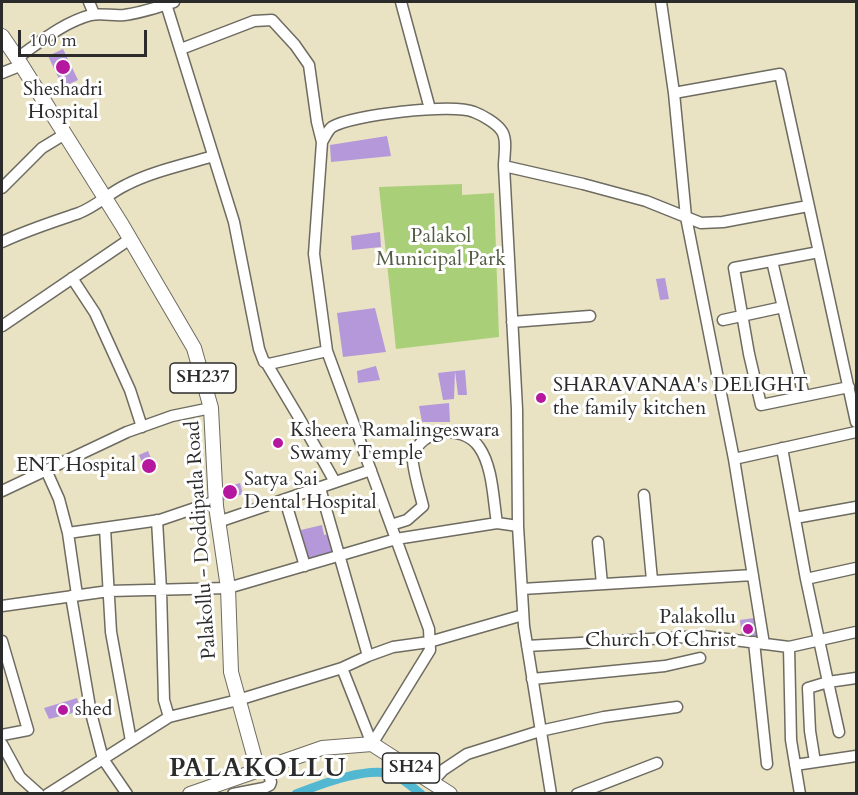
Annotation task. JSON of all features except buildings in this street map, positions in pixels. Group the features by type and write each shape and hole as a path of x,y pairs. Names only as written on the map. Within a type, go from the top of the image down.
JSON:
{"main road":[{"name":"Palakollu - Doddipatla Road","path":"2,36 106,199 194,348 211,408 216,501 228,588 231,672 238,700 263,769"},
{"name":"SH24","path":"190,794 322,748 372,744 450,794"}],"street":[{"path":"89,2 94,14"},
{"path":"2,73 69,24 94,14 121,15 140,12 171,2 181,49 234,222 259,348 335,482"},
{"path":"401,2 430,109"},
{"path":"661,2 674,93 686,217 734,459 753,575 767,764"},
{"path":"181,49 254,21 272,21 295,45 309,65 322,142 314,254 327,351 429,629 430,650 372,744"},
{"path":"674,93 780,74 856,422"},
{"path":"322,142 331,128 347,120 448,107 473,111 503,132 517,409 518,526 523,615 551,794"},
{"path":"2,188 42,148 65,134"},
{"path":"2,242 30,229 80,212 140,178 213,156"},
{"path":"504,166 646,201 701,223 723,222 808,206"},
{"path":"2,326 130,239"},
{"path":"819,252 734,268 761,405 849,387"},
{"path":"772,261 804,396"},
{"path":"72,278 95,313 130,390 142,427"},
{"path":"723,320 783,307"},
{"path":"512,322 590,316"},
{"path":"267,364 327,351"},
{"path":"2,491 142,427 172,416 211,408"},
{"path":"391,525 407,520 423,506 412,458 421,440 441,432 461,434 478,445 487,463 496,522"},
{"path":"734,459 856,432"},
{"path":"782,448 818,641 839,732"},
{"path":"46,470 59,499 68,533 74,596 91,713 103,759 127,794"},
{"path":"218,522 371,470"},
{"path":"320,488 368,656"},
{"path":"644,495 652,580"},
{"path":"285,500 305,566"},
{"path":"68,533 157,520 216,501"},
{"path":"795,518 856,507"},
{"path":"157,520 164,700 169,717"},
{"path":"2,606 109,591 228,588 396,539 496,522 518,526"},
{"path":"105,528 111,632 131,741"},
{"path":"598,542 602,584"},
{"path":"806,579 856,568"},
{"path":"522,589 753,575"},
{"path":"48,794 169,717 238,700 342,668 393,647 429,642 523,615"},
{"path":"527,646 703,636 789,647 856,632"},
{"path":"2,641 28,730 2,735"},
{"path":"789,647 790,740 800,794"},
{"path":"532,679 665,666 700,658"},
{"path":"342,668 372,744"},
{"path":"815,762 810,731 808,688 856,678"},
{"path":"432,782 443,770 467,754 540,731 604,717 677,707"},
{"path":"2,744 20,777 39,794"},
{"path":"795,765 856,756"},
{"path":"577,794 657,763"},
{"path":"233,794 270,785 271,782 263,769"}],"green space":[{"name":"Palakol Municipal Park","path":"462,184 462,195 494,193 499,337 396,349 379,187"}],"waterway":[{"path":"296,794 347,777 374,772 397,776 421,794"}],"place":[{"name":"Sheshadri Hospital","path":"63,67"},
{"name":"SHARAVANAA's DELIGHT the family kitchen","path":"541,398"},
{"name":"Ksheera Ramalingeswara Swamy Temple","path":"278,443"},
{"name":"ENT Hospital","path":"149,466"},
{"name":"Satya Sai Dental Hospital","path":"230,492"},
{"name":"Palakollu Church Of Christ","path":"748,629"},
{"name":"shed","path":"63,710"}],"district":[{"name":"PALAKOLLU","path":"258,770"}]}
